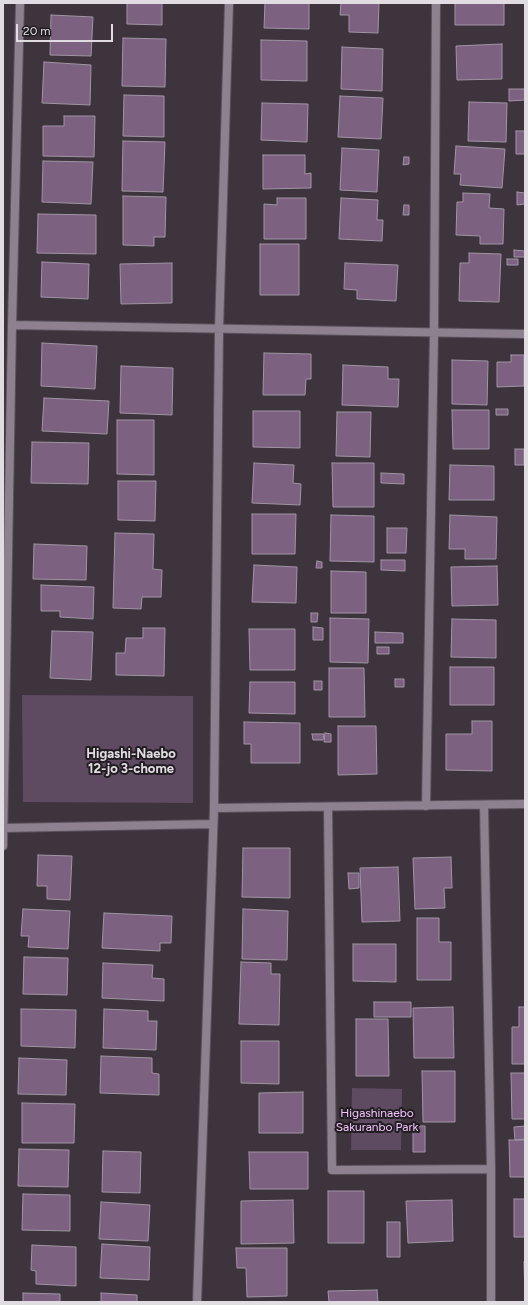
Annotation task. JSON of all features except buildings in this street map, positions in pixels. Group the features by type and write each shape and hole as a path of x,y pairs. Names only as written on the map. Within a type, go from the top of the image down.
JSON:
{"street":[{"path":"3,846 12,325 20,3"},
{"path":"197,1302 214,824 219,329 229,3"},
{"path":"426,806 434,332 436,3"},
{"path":"12,325 525,334"},
{"path":"214,808 525,804"},
{"path":"484,805 491,1169 491,1302"},
{"path":"328,807 332,1170 491,1169"},
{"path":"3,828 214,824"}],"green space":[{"path":"22,695 193,696 193,803 23,802"},
{"name":"Higashinaebo Sakuranbo Park","path":"352,1088 402,1089 401,1150 351,1150"}],"district":[{"name":"Higashi-Naebo 12-jo 3-chome","path":"131,762"}]}
